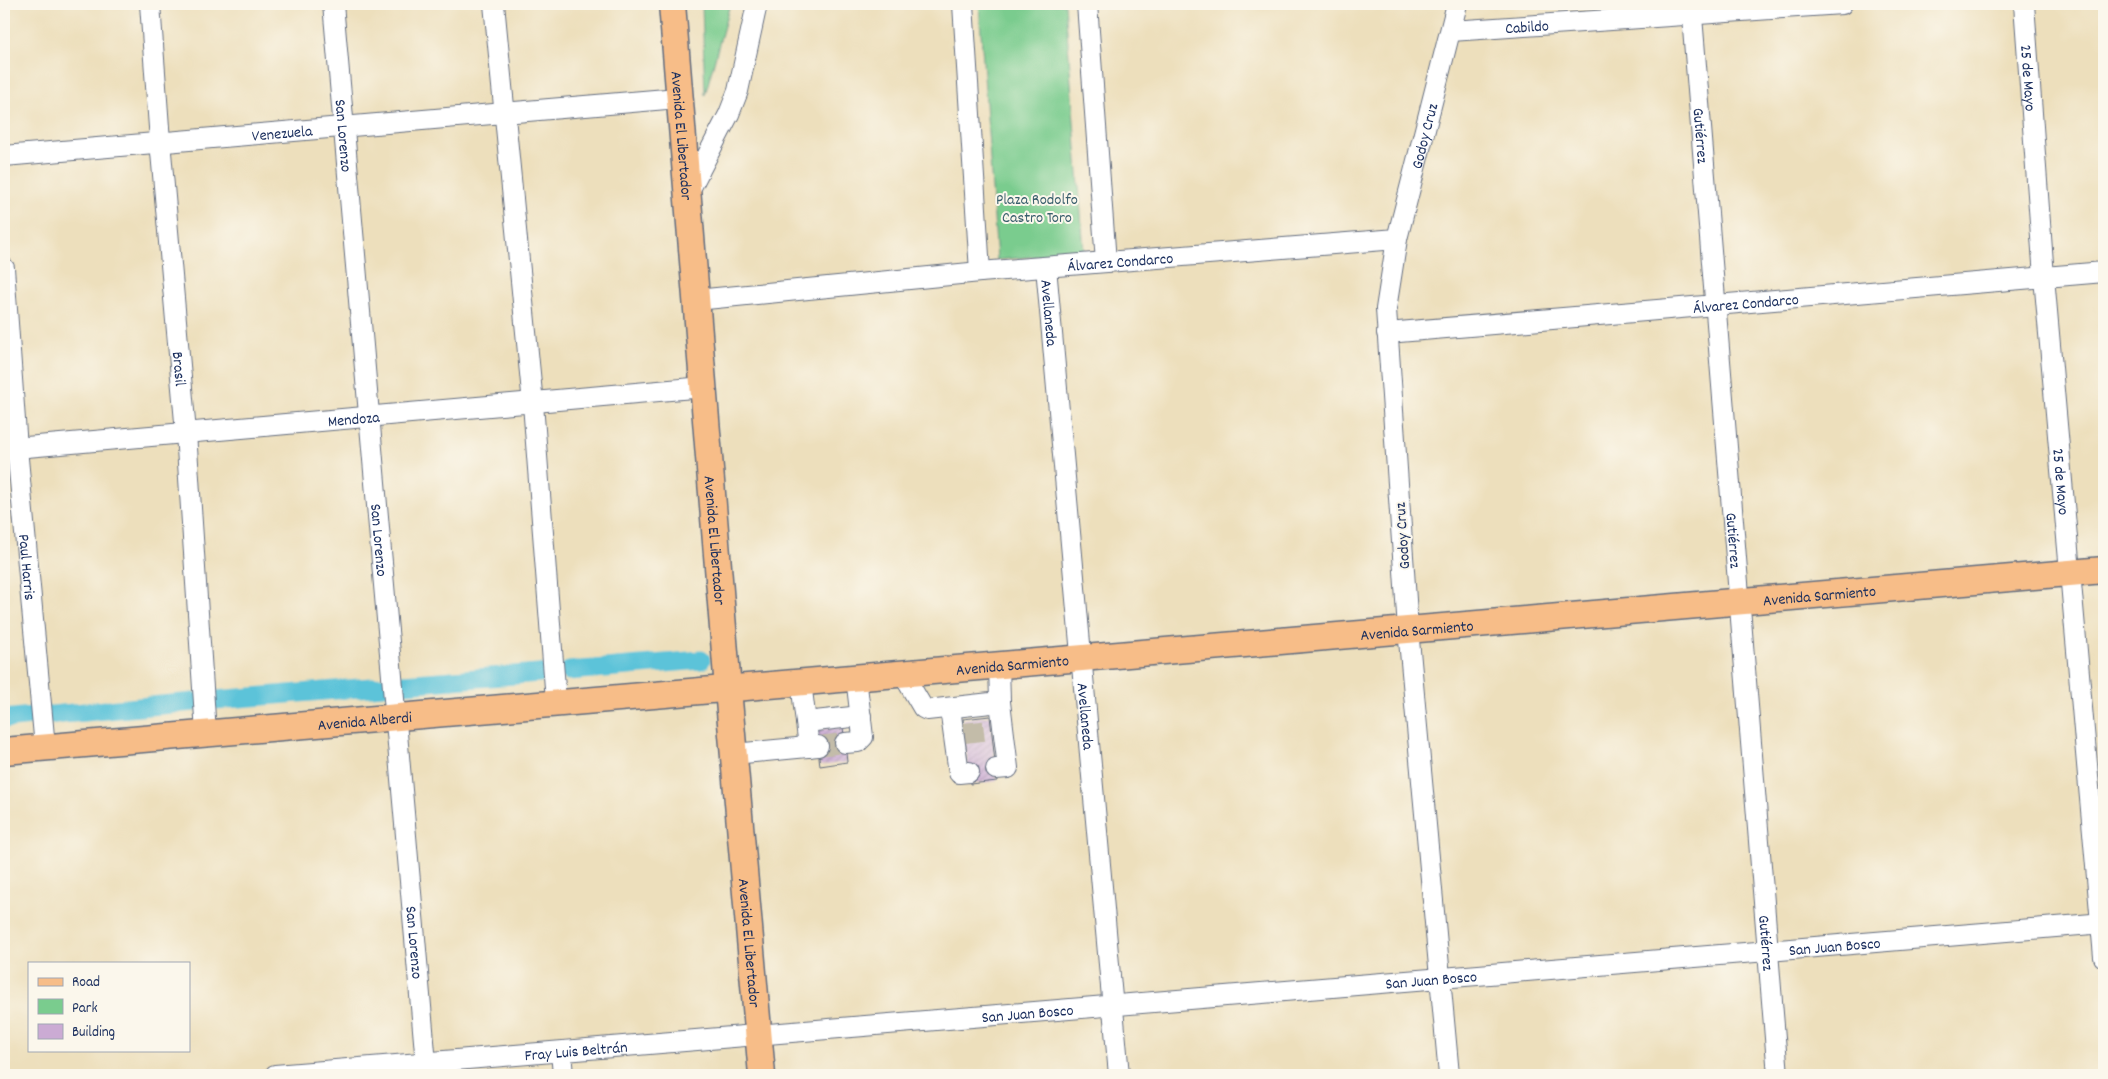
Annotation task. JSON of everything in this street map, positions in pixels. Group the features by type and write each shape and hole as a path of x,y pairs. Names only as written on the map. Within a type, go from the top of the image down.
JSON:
{"main road":[{"name":"Avenida El Libertador","path":"672,4 678,98 688,193 728,689 762,1075"},
{"name":"Avenida Sarmiento","path":"728,689 1739,600 2104,570"},
{"name":"Avenida Alberdi","path":"4,750 728,689"}],"street":[{"name":"Brasil","path":"150,4 186,433 206,733"},
{"name":"San Lorenzo","path":"333,4 427,1069"},
{"path":"494,4 533,404 556,702"},
{"path":"688,193 729,114 738,91 757,4"},
{"path":"963,4 980,272"},
{"path":"1087,4 1106,262"},
{"name":"Godoy Cruz","path":"1448,1075 1441,978 1408,629 1386,309 1397,239 1452,31 1457,4"},
{"name":"Cabildo","path":"1452,31 1691,10 1842,4"},
{"name":"25 de Mayo","path":"2024,4 2044,277 2103,923 2104,957"},
{"name":"Gutiérrez","path":"1691,10 1778,1075"},
{"name":"Venezuela","path":"4,156 160,141 678,98"},
{"name":"Álvarez Condarco","path":"696,300 980,272 1397,239"},
{"name":"Avellaneda","path":"1046,267 1119,1075"},
{"name":"Paul Harris","path":"4,268 11,448 45,747"},
{"name":"Álvarez Condarco","path":"1387,333 2104,272"},
{"name":"Mendoza","path":"11,448 533,404 704,387"},
{"path":"996,769 1008,768 997,730 1000,702 999,664"},
{"path":"903,674 923,708 933,710 1000,702"},
{"path":"845,743 861,740 856,677"},
{"path":"734,754 813,746 806,722 801,682"},
{"path":"950,708 959,734 959,773 969,772"},
{"path":"806,722 860,716"},
{"name":"San Juan Bosco","path":"759,1036 2103,923"},
{"name":"Fray Luis Beltrán","path":"275,1075 427,1069 561,1052 759,1036"},
{"path":"561,1052 563,1075"}],"green space":[{"path":"702,4 730,4 705,95"},
{"name":"Plaza Rodolfo Castro Toro","path":"979,4 1065,4 1084,252 997,260"}],"building":[{"path":"990,716 997,781 970,784 963,719"},
{"path":"843,727 847,762 820,766 816,730"}],"waterway":[{"path":"569,671 701,660"},
{"path":"403,684 539,673"},
{"path":"215,700 383,686"},
{"path":"52,715 194,702"},
{"path":"4,719 32,716"}],"tunnel":[{"path":"964,733 991,730"},
{"path":"818,746 845,743"}]}
